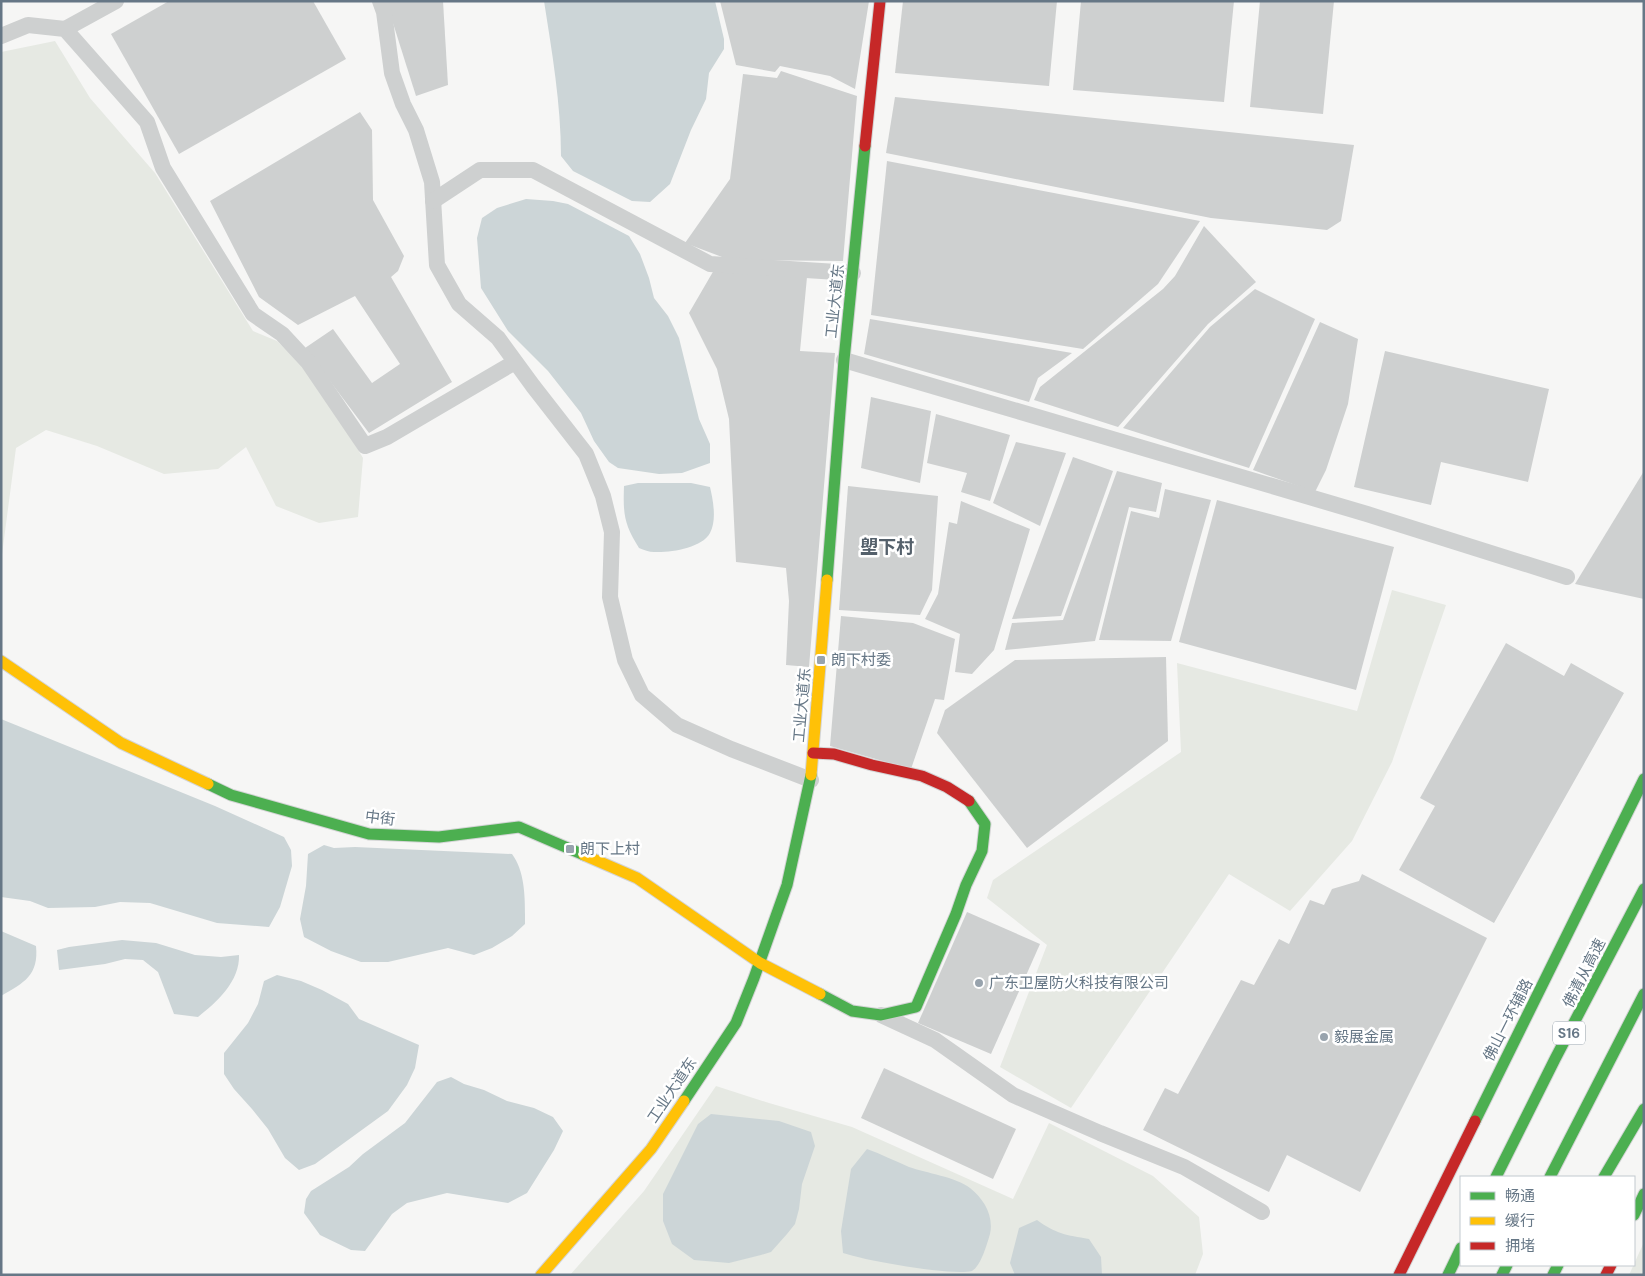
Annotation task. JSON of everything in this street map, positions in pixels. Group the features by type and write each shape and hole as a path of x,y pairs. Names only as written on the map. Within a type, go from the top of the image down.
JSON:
{"main road":[{"name":"工业大道东","path":"541,1275 651,1149 736,1023 760,963 787,886 811,780 814,753 844,360 880,1"},
{"name":"中街","path":"1,661 121,743 231,794 369,834 440,837 519,827 637,878 760,963 852,1011 881,1014 916,1007 982,851 985,824 971,803 947,787 922,776 834,754 814,753"},
{"name":"佛山一环辅路","path":"1399,1275 1644,779"},
{"name":"佛清从高速","path":"1496,1176 1644,889"},
{"path":"1551,1176 1644,994"},
{"path":"1605,1176 1644,1110"},
{"path":"1612,1176 1636,1122"},
{"path":"1635,1213 1644,1194"},
{"path":"1448,1275 1460,1250"}],"street":[{"path":"1,36 28,25 65,29 116,1"},
{"path":"380,1 384,12 392,73 416,130 432,182 437,265 459,304 498,338 586,454 603,496 612,532 610,597 625,660 642,694 677,725 731,749 811,780"},
{"path":"65,29 147,122 163,168 253,314 282,334 308,362 365,446 387,437 516,362"},
{"path":"433,202 480,170 533,170 710,264 853,273"},
{"path":"844,360 1367,514 1567,578"},
{"path":"881,1014 935,1040 1013,1095 1184,1167 1262,1212"}],"shaded area":[{"path":"544,1 715,1 724,39 724,49 709,73 706,99 691,130 670,184 650,202 632,201 573,171 561,156 558,98"},
{"path":"55,41 90,98 155,173 253,331 277,341 313,375 363,458 358,517 319,523 276,506 246,447 218,469 164,474 97,446 46,430 16,448 1,562 1,52"},
{"path":"526,199 568,204 629,236 640,254 654,298 668,316 679,338 699,419 710,444 710,463 682,473 659,474 618,468 609,462 594,441 581,413 548,371 508,331 481,288 477,238 482,218 497,208"},
{"path":"638,483 691,483 710,487 714,516 710,533 706,538 693,546 677,550 652,552 639,548 627,525 624,504 624,486"},
{"path":"1392,590 1446,605 1392,762 1352,841 1290,911 1229,874 1071,1108 1000,1067 1047,945 987,898 993,880 1181,752 1177,663 1357,711"},
{"path":"1,719 215,806 284,837 291,850 292,866 280,907 269,927 217,923 150,903 120,902 95,907 48,908 30,901 1,897"},
{"path":"324,845 334,848 355,847 512,854 517,862 522,878 525,897 525,924 512,936 492,948 474,955 448,948 388,962 361,962 331,951 304,937 300,919 306,886 308,854"},
{"path":"1,931 36,946 36,956 35,964 28,977 17,987 1,996"},
{"path":"122,940 156,943 195,955 221,957 239,955 236,974 220,998 198,1017 174,1014 158,972 143,960 125,959 105,964 59,970 57,950"},
{"path":"277,975 301,981 322,990 348,1004 359,1019 419,1045 415,1068 407,1085 388,1111 315,1164 299,1170 285,1158 268,1129 234,1089 224,1074 224,1053 248,1023 258,1004 264,981"},
{"path":"451,1077 507,1101 534,1108 553,1117 563,1131 554,1150 527,1193 508,1203 447,1193 407,1203 392,1214 365,1251 351,1250 320,1235 304,1213 306,1199 311,1191 349,1167 363,1154 405,1123 437,1082"},
{"path":"716,1086 852,1127 1013,1199 1049,1123 1153,1176 1199,1217 1203,1254 1195,1275 570,1275 644,1191"},
{"path":"711,1114 779,1121 811,1132 815,1146 802,1184 795,1224 771,1252 729,1263 694,1260 672,1244 663,1221 663,1194 698,1124"},
{"path":"867,1149 909,1167 957,1181 970,1188 980,1197 987,1208 991,1227 983,1254 978,1265 972,1271 929,1270 889,1264 843,1253 841,1231 851,1169"},
{"path":"1037,1220 1062,1233 1089,1239 1101,1257 1102,1275 1015,1275 1010,1263 1019,1228"},
{"path":"1644,1242 1644,1275 1629,1275 1633,1266 1635,1266"}],"building":[{"path":"169,1 313,1 346,59 179,154 111,34"},
{"path":"386,1 443,1 448,85 416,96"},
{"path":"720,1 869,1 855,89 830,76 780,66 775,72 736,65"},
{"path":"903,1 1057,1 1049,86 895,73"},
{"path":"1081,1 1234,1 1224,102 1073,90"},
{"path":"1260,1 1334,1 1323,114 1250,107"},
{"path":"781,71 857,96 843,261 730,260 685,243 730,179 743,74 777,78"},
{"path":"895,97 1354,145 1341,221 1327,230 1211,218 886,153"},
{"path":"360,112 372,130 373,200 404,256 398,271 391,277 452,382 369,433 305,348 333,329 372,383 400,364 355,296 298,325 259,297 210,201"},
{"path":"887,161 1200,221 1158,284 1083,349 871,315"},
{"path":"1204,226 1256,282 1208,324 1118,427 1034,400 1040,387 1163,289 1175,276"},
{"path":"714,270 807,277 800,351 835,353 809,667 786,665 789,601 786,568 736,562 729,419 717,369 689,313"},
{"path":"1255,289 1315,319 1249,468 1123,428 1210,327"},
{"path":"870,319 1072,353 1038,378 1029,402 864,354"},
{"path":"1320,322 1358,339 1348,404 1326,470 1315,492 1253,470"},
{"path":"1385,351 1549,389 1528,482 1441,462 1431,505 1354,487"},
{"path":"871,397 931,411 920,483 861,468"},
{"path":"936,414 1010,435 990,501 961,492 967,473 927,463"},
{"path":"1016,442 1066,453 1040,526 993,503"},
{"path":"1073,457 1113,471 1061,616 1012,619"},
{"path":"1117,471 1162,483 1156,512 1129,507 1095,641 1005,650 1012,623 1063,620"},
{"path":"1644,471 1644,599 1575,584"},
{"path":"848,486 938,496 932,590 920,615 839,610"},
{"path":"1165,489 1211,500 1171,641 1099,640 1131,511 1159,518"},
{"path":"1217,500 1394,547 1356,690 1179,642"},
{"path":"961,501 1030,529 994,650 972,674 955,672 960,634 925,619 938,594 949,522 957,524"},
{"path":"841,616 913,623 955,639 944,700 935,699 911,769 830,746"},
{"path":"1506,643 1564,676 1571,663 1624,693 1494,923 1399,870 1435,806 1420,798"},
{"path":"1166,657 1168,741 1027,848 937,733 945,710 1015,660"},
{"name":"毅展金属","path":"1362,874 1487,938 1360,1192 1287,1155 1269,1192 1143,1130 1165,1088 1178,1094 1241,980 1254,985 1279,939 1289,944 1310,900 1324,905 1332,889 1359,881"},
{"name":"广东卫屋防火科技有限公司","path":"967,912 1040,944 991,1054 918,1023"},
{"path":"884,1068 1016,1129 993,1179 861,1118"}],"traffic: fast":[{"path":"827,580 844,360 865,146"},
{"path":"684,1101 736,1023 754,978 787,885 811,775"},
{"path":"1475,1121 1644,779"},
{"path":"208,784 231,795 369,834 439,837 519,827 584,855"},
{"path":"820,994 852,1011 881,1015 916,1007 982,851 985,824 969,801"},
{"path":"1496,1176 1644,889"},
{"path":"1551,1176 1644,994"},
{"path":"1605,1176 1644,1109"},
{"path":"1635,1213 1644,1194"},
{"path":"1448,1275 1460,1250"},
{"path":"1502,1275 1506,1266"},
{"path":"1553,1275 1558,1266"}],"traffic: slow":[{"path":"811,775 827,580"},
{"path":"1,661 121,743 208,784"},
{"path":"584,855 637,878 760,963 820,994"},
{"path":"541,1275 651,1149 684,1101"}],"traffic: jam":[{"path":"865,146 880,1"},
{"path":"813,753 834,754 922,776 947,787 969,801"},
{"path":"1399,1275 1475,1121"},
{"path":"1606,1275 1610,1266"}],"place":[{"name":"朗下村委","path":"821,660"},
{"name":"朗下上村","path":"570,849"},
{"name":"广东卫屋防火科技有限公司","path":"979,983"},
{"name":"毅展金属","path":"1324,1037"}],"district":[{"name":"塱下村","path":"887,547"}]}
